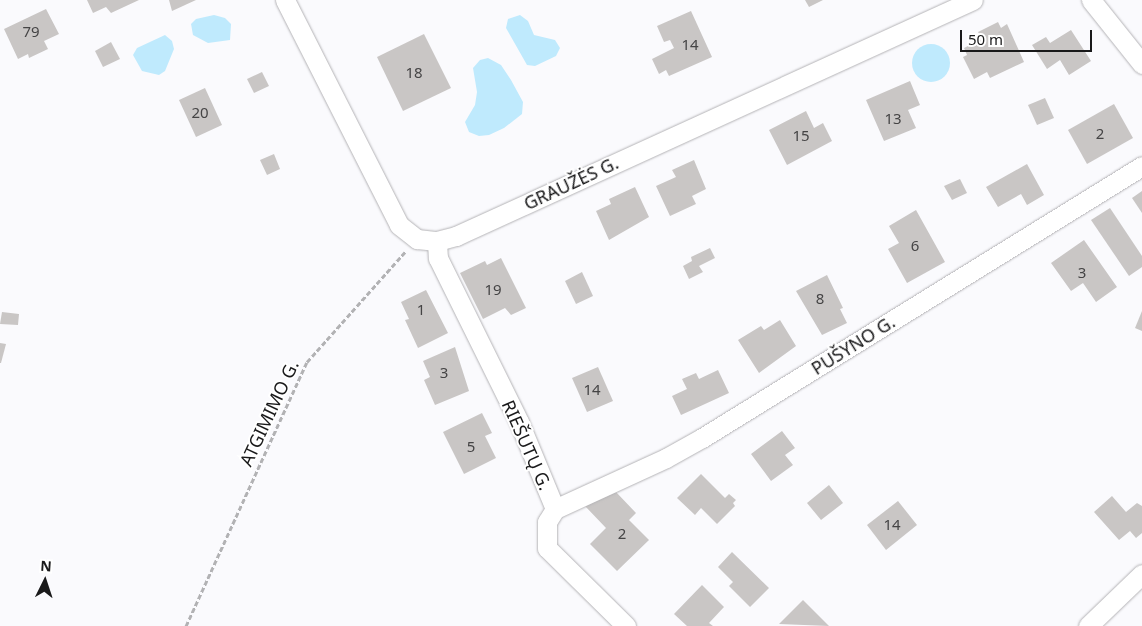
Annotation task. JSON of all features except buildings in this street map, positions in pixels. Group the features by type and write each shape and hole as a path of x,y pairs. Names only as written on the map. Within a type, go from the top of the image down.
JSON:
{"street":[{"path":"286,0 388,207 399,225 417,239 437,242"},
{"name":"GRAUŽĖS G.","path":"437,242 973,0"},
{"path":"1091,0 1142,64"},
{"name":"PUŠYNO G.","path":"555,509 702,438 1142,166"},
{"name":"RIEŠUTŲ G.","path":"437,242 438,258 519,422 555,509 547,522 546,548 626,626"},
{"path":"1088,626 1142,574"}],"path":[{"name":"ATGIMIMO G.","path":"186,626 307,362 417,239"}],"water":[{"path":"214,15 225,18 231,24 230,40 208,43 193,35 191,24 196,19"},
{"path":"520,15 528,21 534,35 555,40 560,48 556,56 535,66 527,65 506,28 508,19"},
{"path":"165,35 172,41 174,49 165,71 159,75 142,71 133,55 137,48"},
{"path":"931,44 945,49 950,63 945,77 931,82 917,77 912,63 917,49"},
{"path":"488,58 501,65 511,80 523,102 522,114 504,128 489,135 479,136 469,132 465,122 475,105 477,92 473,68 480,60"}]}
